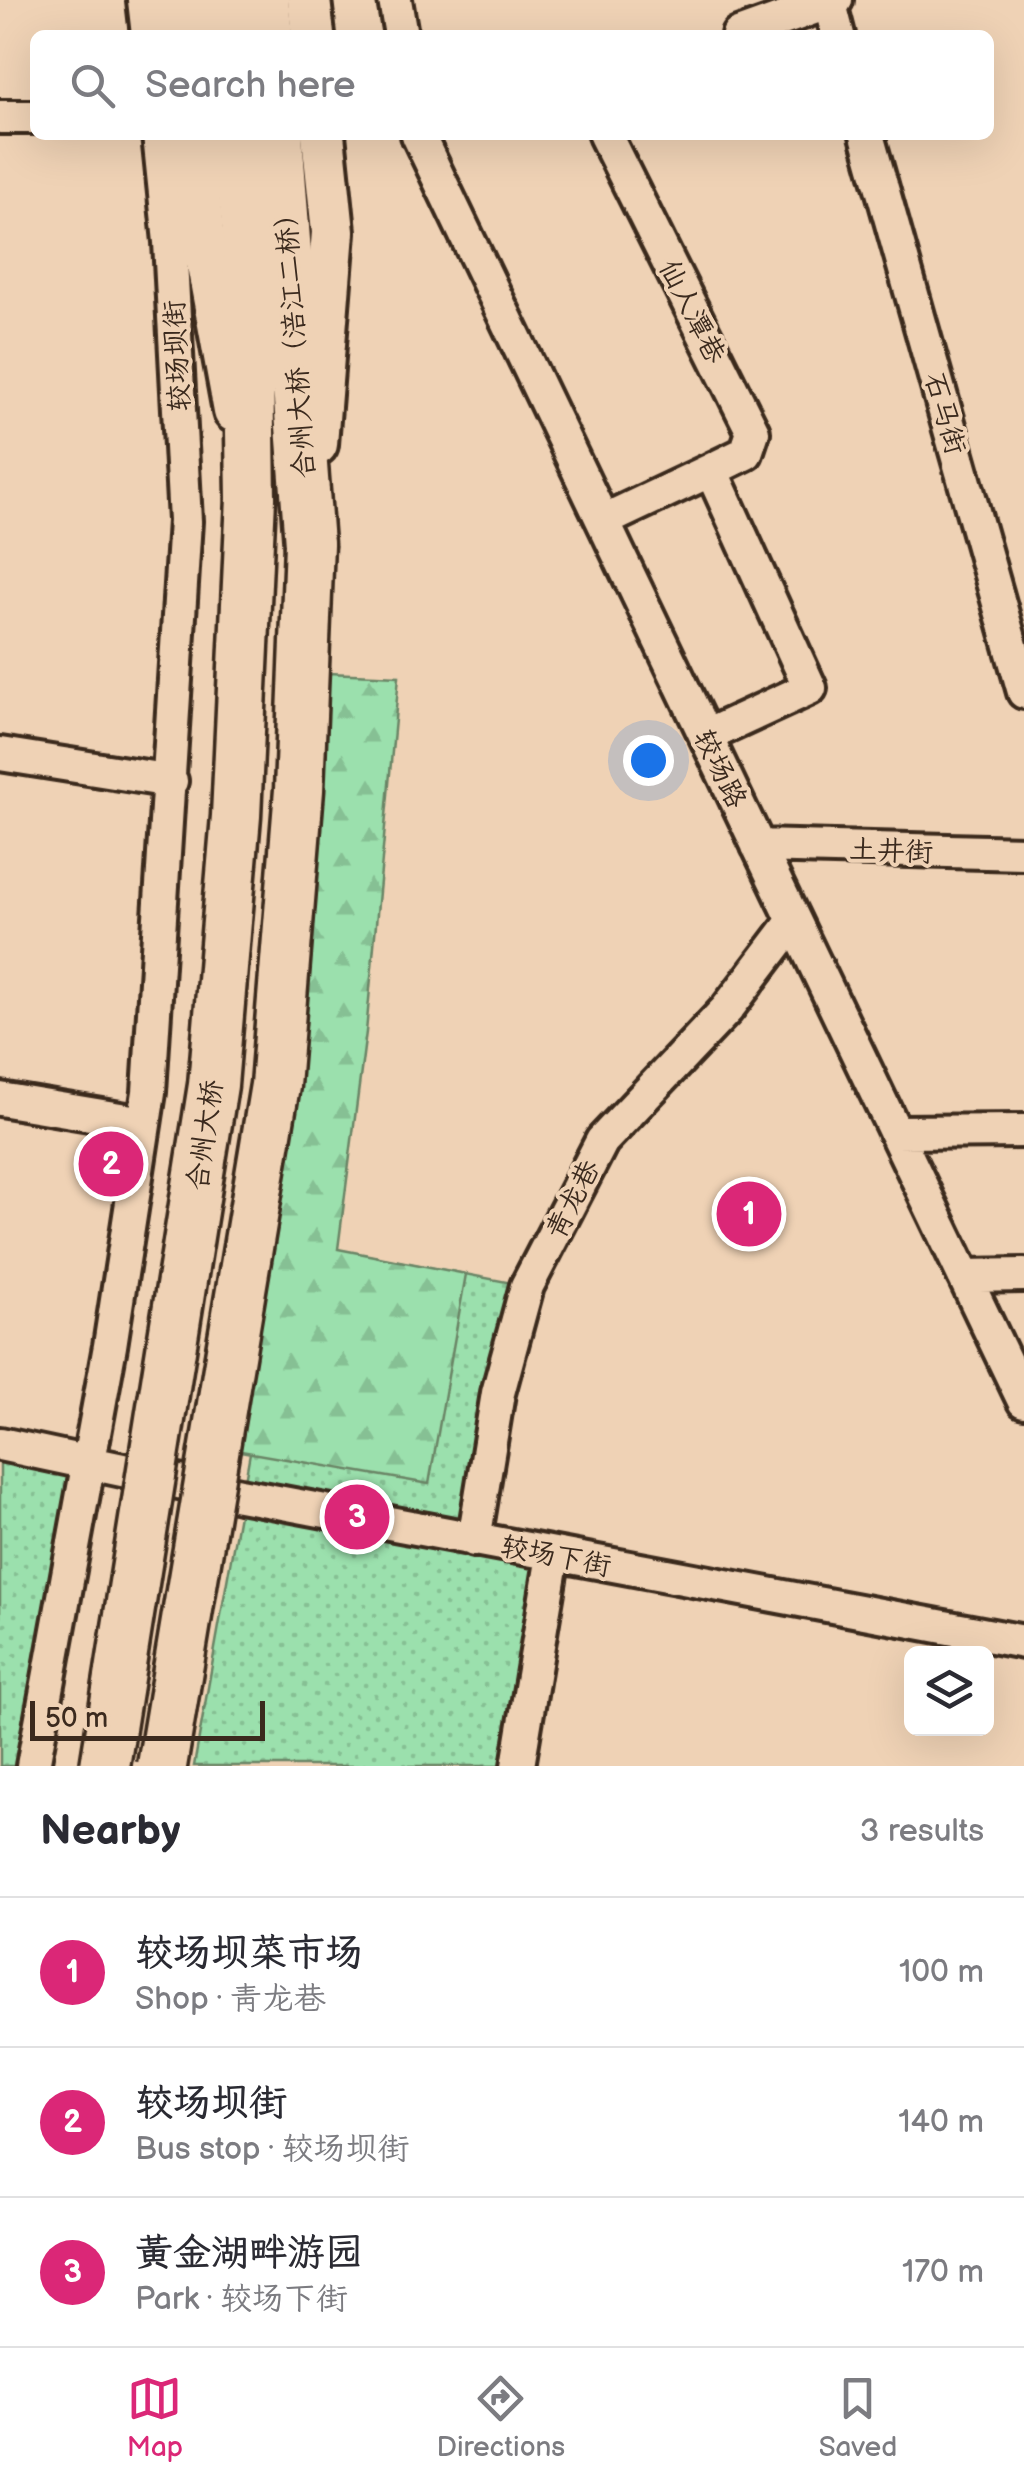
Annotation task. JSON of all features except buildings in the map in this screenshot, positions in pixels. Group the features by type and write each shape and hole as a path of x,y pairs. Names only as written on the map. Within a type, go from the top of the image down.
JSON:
{"highway":[{"path":"221,0 224,30"},
{"path":"264,0 267,30"},
{"name":"合州大桥（涪江二桥）","path":"237,140 247,234 251,498"},
{"name":"合州大桥（涪江二桥）","path":"278,140 308,544"},
{"name":"合州大桥","path":"105,1766 213,1086 236,816 251,498"},
{"path":"162,1766 275,1085 299,790 308,544"}],"main road":[{"path":"178,0 181,30"},
{"path":"309,0 312,30"},
{"path":"193,140 202,231 251,498"},
{"path":"308,544 333,232 324,140"}],"street":[{"path":"144,0 147,30"},
{"path":"396,0 399,30"},
{"path":"752,30 831,1 837,30"},
{"path":"0,117 30,118"},
{"name":"较场坝街","path":"33,1766 144,1123 171,780 185,521 170,242 160,140"},
{"name":"较场路","path":"420,140 1024,1401"},
{"name":"仙人潭巷","path":"603,521 746,453 753,432 607,140"},
{"name":"石马街","path":"868,140 1024,692"},
{"path":"706,736 810,688 711,470"},
{"path":"0,754 171,780"},
{"name":"土井街","path":"758,846 1024,853"},
{"name":"青龙巷","path":"474,1540 498,1394 527,1286 602,1142 727,1009 794,922"},
{"path":"0,1100 144,1123"},
{"path":"895,1132 1024,1132"},
{"path":"964,1276 1024,1275"},
{"name":"较场下街","path":"0,1444 474,1540 1024,1642"},
{"path":"518,1766 553,1555"}],"green space":[{"path":"303,672 399,676 366,1032 338,1249 466,1274 429,1484 212,1446"},
{"path":"288,1240 527,1286 474,1539 553,1555 518,1766 194,1766"},
{"path":"0,1444 88,1463 33,1766 0,1766"}],"place":[{"name":"较场坝街","path":"111,1164"},
{"name":"较场坝菜市场","path":"749,1214"},
{"name":"黄金湖畔游园","path":"357,1517"}]}
